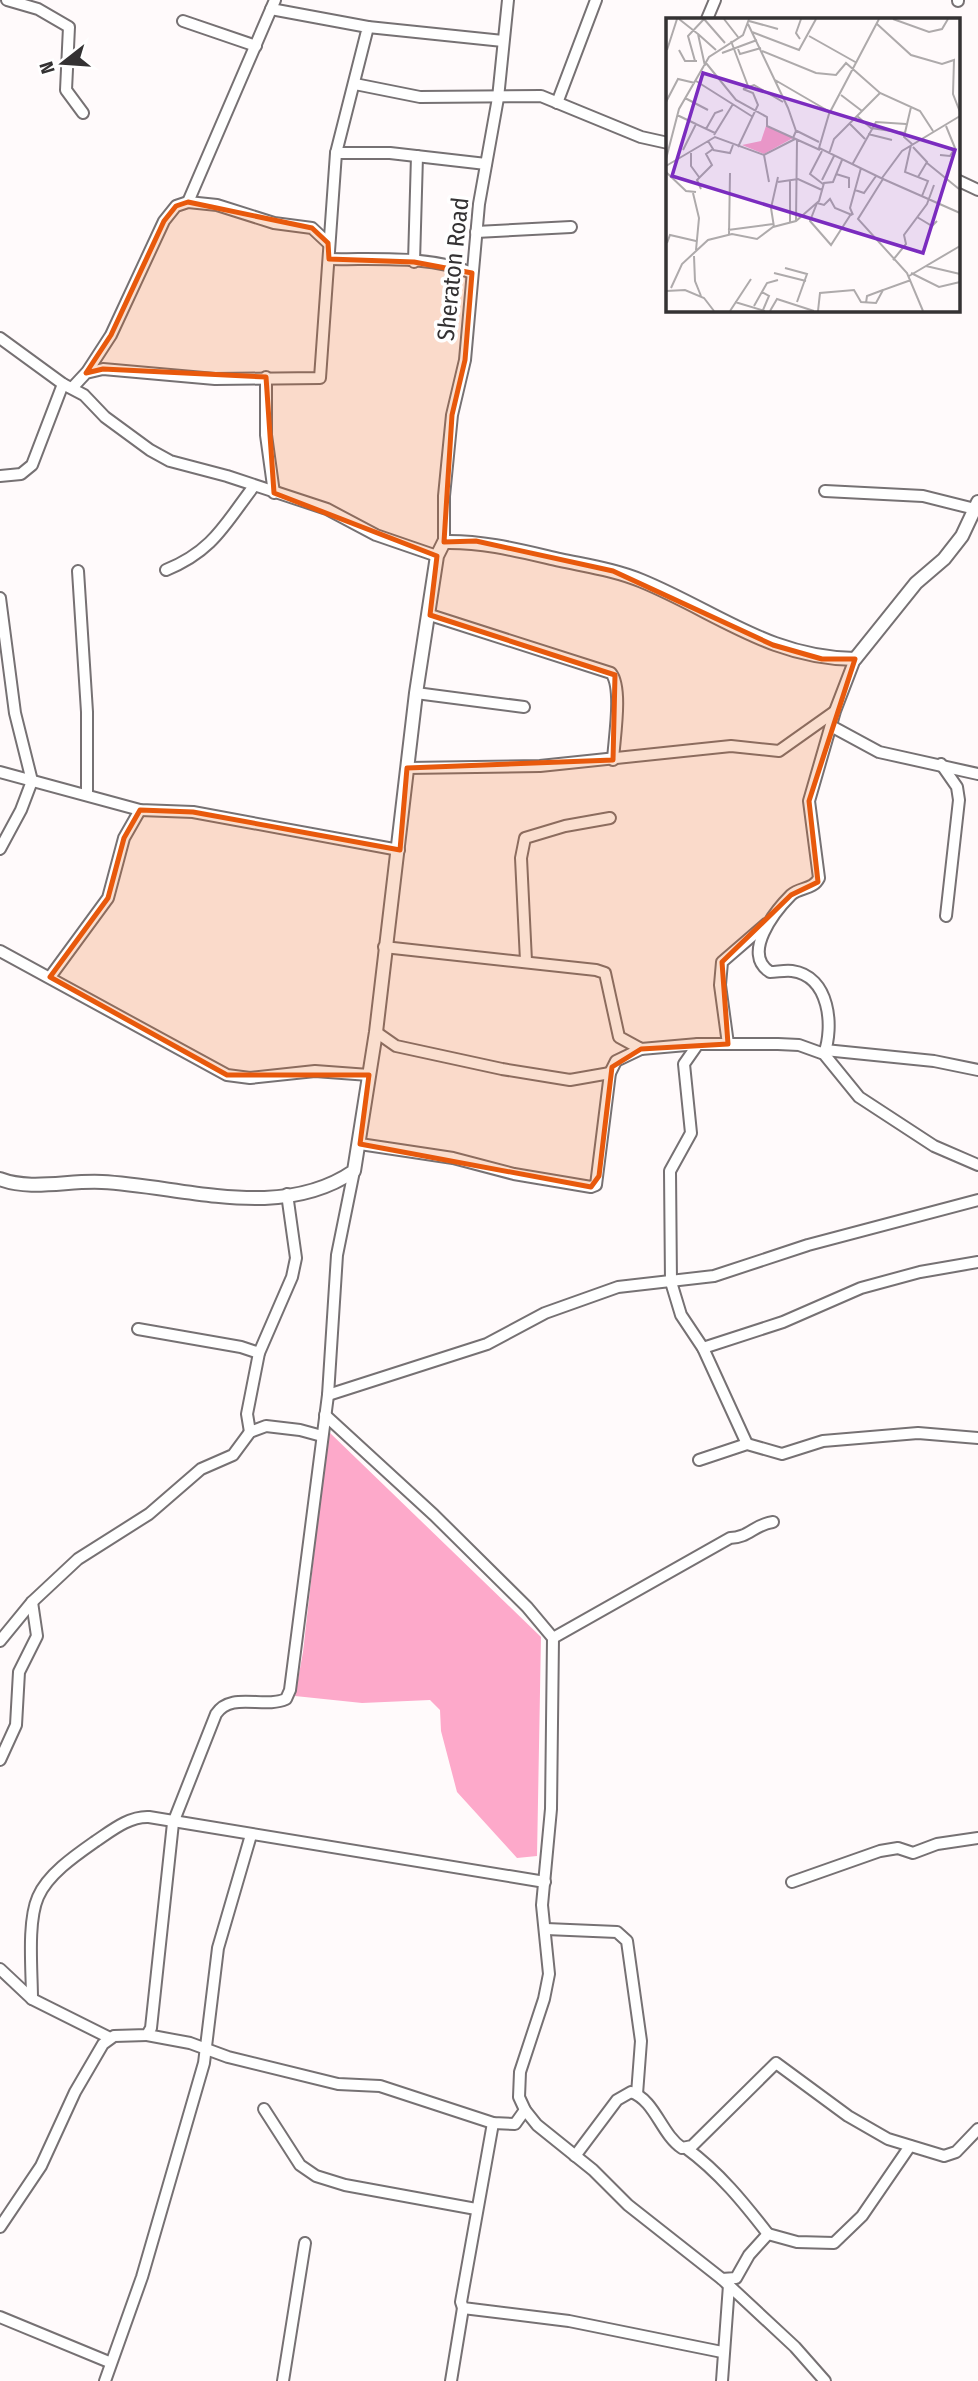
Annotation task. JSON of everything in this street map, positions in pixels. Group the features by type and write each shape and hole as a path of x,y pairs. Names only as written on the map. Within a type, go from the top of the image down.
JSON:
{"street":[{"path":"7,0 38,9 69,26 66,90 83,113"},
{"name":"Sheraton Road","path":"444,542 444,496 452,415 465,360 476,232 498,98 508,0"},
{"path":"557,103 596,0"},
{"path":"707,18 715,0"},
{"path":"188,202 273,4 368,27 503,41"},
{"path":"183,21 256,46"},
{"path":"86,373 103,369 215,379 320,377 328,243 337,153 368,27"},
{"path":"355,84 421,97 541,96 666,143"},
{"path":"337,153 417,156 486,164"},
{"path":"414,262 417,156"},
{"path":"960,181 978,190"},
{"path":"0,476 21,474 32,465 68,386 86,373 111,335 164,221 176,206 188,202 217,205 274,223 312,228 328,243"},
{"path":"476,232 571,227"},
{"path":"329,259 456,266 472,274"},
{"path":"0,338 68,386 115,424 170,461 327,509 376,535 437,556"},
{"path":"266,377 266,435 274,493"},
{"path":"166,570 186,562 216,540 254,486"},
{"path":"727,1044 720,985 722,962 768,923 791,895 815,885 820,878 809,801 835,711 855,659 916,583 944,559 962,536 976,506 923,496 825,491"},
{"path":"147,2035 158,1984 166,1866 173,1823 210,1726 221,1706 232,1702 277,1703 286,1699 290,1690 326,1415 337,1255 360,1144 376,1032 384,947 399,850 416,693 437,556 444,542 476,541 613,571 665,591 773,645 822,659 855,659"},
{"path":"78,571 87,712 87,795"},
{"path":"0,598 15,713 32,781 21,810 0,849"},
{"path":"430,615 611,673 615,678 616,693 613,760"},
{"path":"416,693 524,707"},
{"path":"407,768 540,766 731,746 779,751 835,711"},
{"path":"831,726 879,752 978,774"},
{"path":"941,764 957,787 960,800 946,916"},
{"path":"0,772 140,810 193,812 399,850"},
{"path":"50,977 108,898 124,838 140,810"},
{"path":"526,961 521,858 525,838 565,826 610,818"},
{"path":"768,923 759,945 761,964 770,972 794,971 820,989 830,1021 825,1052 859,1097 933,1146 978,1165"},
{"path":"384,947 526,961 605,973 619,1037 641,1049"},
{"path":"0,951 183,1054 227,1075 250,1078 315,1071 369,1075"},
{"path":"376,1032 396,1046 502,1069 570,1080 610,1073"},
{"path":"698,1044 684,1064 691,1133 670,1171 671,1282 681,1315 703,1348 747,1444"},
{"path":"360,1144 453,1158 514,1174 591,1187 596,1185 599,1176 598,1152 610,1073 617,1061 641,1049 698,1044 799,1045 825,1052 934,1061 978,1070"},
{"path":"1,1182 110,1182 186,1194 232,1197 316,1190 338,1182 354,1171"},
{"path":"250,1432 247,1414 259,1353 292,1277 296,1258 287,1194"},
{"path":"328,1395 487,1344 545,1313 618,1287 639,1282 671,1282 714,1276 808,1245 978,1200"},
{"path":"703,1348 783,1322 861,1288 920,1272 978,1262"},
{"path":"138,1329 241,1347 259,1353"},
{"path":"326,1415 435,1515 527,1606 553,1638 551,1809 542,1905 549,1974 518,2084 525,2110 537,2125 628,2205 725,2282 795,2347 825,2381"},
{"path":"0,1641 33,1602 90,1550 149,1514 201,1469 233,1455 250,1432 266,1426 322,1436"},
{"path":"699,1460 747,1444 782,1454 823,1441 918,1433 978,1438"},
{"path":"553,1638 730,1538 743,1538 762,1523 772,1522"},
{"path":"0,1760 16,1725 19,1672 37,1636 33,1602"},
{"path":"32,1999 34,1912 43,1888 83,1851 134,1819 149,1817 545,1882"},
{"path":"105,2381 109,2362 142,2277 208,2050 218,1948 251,1835"},
{"path":"792,1882 880,1851 898,1848 913,1853 937,1844 978,1838"},
{"path":"546,1929 617,1932 626,1941 640,2041 637,2094 676,2144 709,2164 750,2208 768,2235 797,2242 834,2243 862,2216 909,2146"},
{"path":"0,1969 32,1999 110,2038 147,2035 190,2043 338,2084 380,2086 493,2123 515,2124 525,2110"},
{"path":"0,2227 41,2166 75,2092 103,2044 110,2038"},
{"path":"686,2148 776,2063 848,2116 888,2139 909,2146 944,2156 956,2152 978,2129"},
{"path":"575,2156 617,2100 624,2094 637,2094"},
{"path":"264,2109 300,2165 316,2176 345,2185 476,2209"},
{"path":"452,2381 463,2308 461,2302 493,2123"},
{"path":"725,2282 736,2277 749,2255 768,2235"},
{"path":"283,2381 305,2243"},
{"path":"722,2381 725,2282"},
{"path":"463,2308 569,2321 722,2352"},
{"path":"0,2318 109,2362"}],"highlighted area":[{"path":"188,202 312,228 328,243 329,259 414,262 472,273 465,360 452,415 444,542 476,541 613,571 773,645 822,659 855,659 809,801 818,882 791,895 722,962 728,1044 641,1049 612,1067 599,1176 591,1187 360,1144 369,1075 227,1075 50,977 108,898 124,838 140,810 193,812 400,850 407,768 613,760 615,675 430,615 437,556 274,493 266,377 103,369 86,373 111,335 164,221 176,206"}],"shaded area":[{"path":"328,1431 541,1637 537,1856 517,1858 457,1792 441,1731 440,1710 430,1700 362,1703 295,1696 303,1652"}]}
